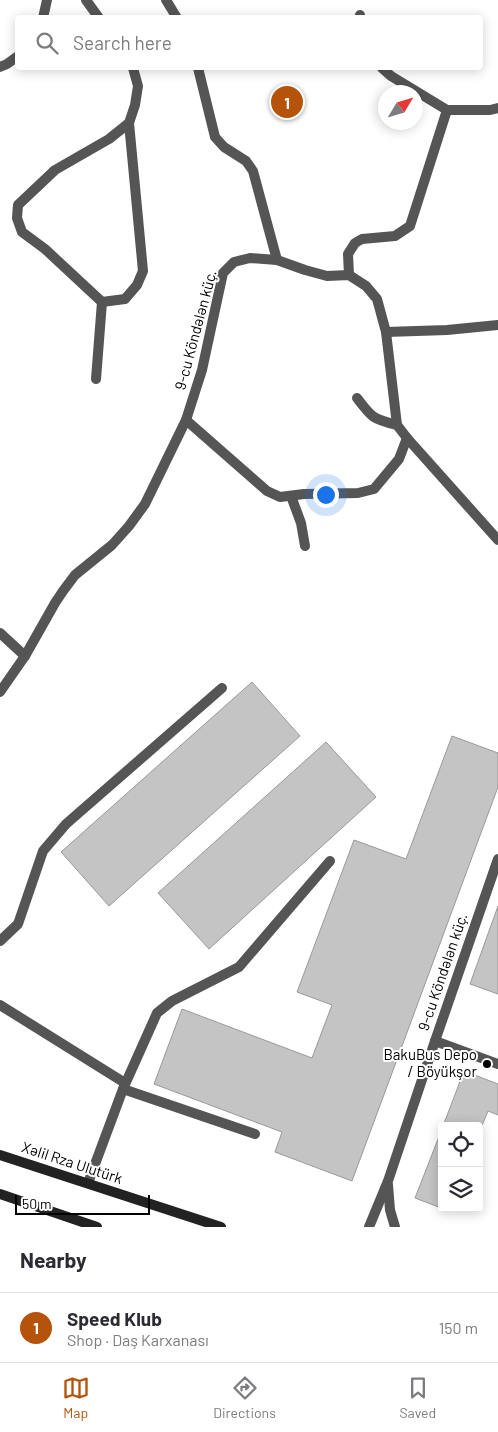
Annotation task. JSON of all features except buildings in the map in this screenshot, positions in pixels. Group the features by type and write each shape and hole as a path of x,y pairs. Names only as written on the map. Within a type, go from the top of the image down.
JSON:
{"main road":[{"name":"Xəlil Rza Ulutürk","path":"0,1155 221,1227"},
{"path":"0,1194 97,1227"}],"street":[{"path":"44,15 47,0"},
{"path":"86,0 97,15"},
{"path":"166,0 175,15"},
{"path":"0,67 15,58"},
{"path":"102,302 125,299 137,285 143,271 129,123 135,105 138,86 134,70"},
{"path":"198,70 215,137 224,147 246,161 253,171 277,260"},
{"path":"384,70 446,110 490,110 498,108"},
{"path":"446,110 410,226 395,236 362,239 355,244 348,254 349,275 366,286 376,299 386,332 397,425 406,438 498,540"},
{"path":"102,302 45,249 22,232 17,218 18,205 55,170 109,139 129,123"},
{"name":"9-cu Köndələn küç.","path":"0,692 25,656 55,603 71,580 112,546 130,526 145,504 186,420 202,370 223,273 234,262 250,258 277,260 327,276 349,275"},
{"path":"96,379 102,302"},
{"path":"386,332 447,330 498,325"},
{"path":"357,398 375,419 397,425"},
{"path":"186,420 267,491 280,497 358,493 374,489 399,459 406,438"},
{"path":"291,496 300,522 305,546"},
{"path":"0,634 25,656"},
{"path":"0,941 18,924 44,850 66,824 222,688"},
{"name":"9-cu Köndələn küç.","path":"370,1227 388,1181 498,859"},
{"path":"88,1183 124,1086 157,1013 172,1001 239,967 330,861"},
{"path":"0,1004 124,1086 256,1134"},
{"path":"435,1041 498,1064"},
{"path":"388,1181 390,1210 394,1227"},
{"path":"370,1227 378,1218 382,1218 390,1222 394,1227"}],"place":[{"name":"Speed Klub","path":"287,102"},
{"name":"BakuBus Depo / Böyükşor","path":"487,1064"}]}
